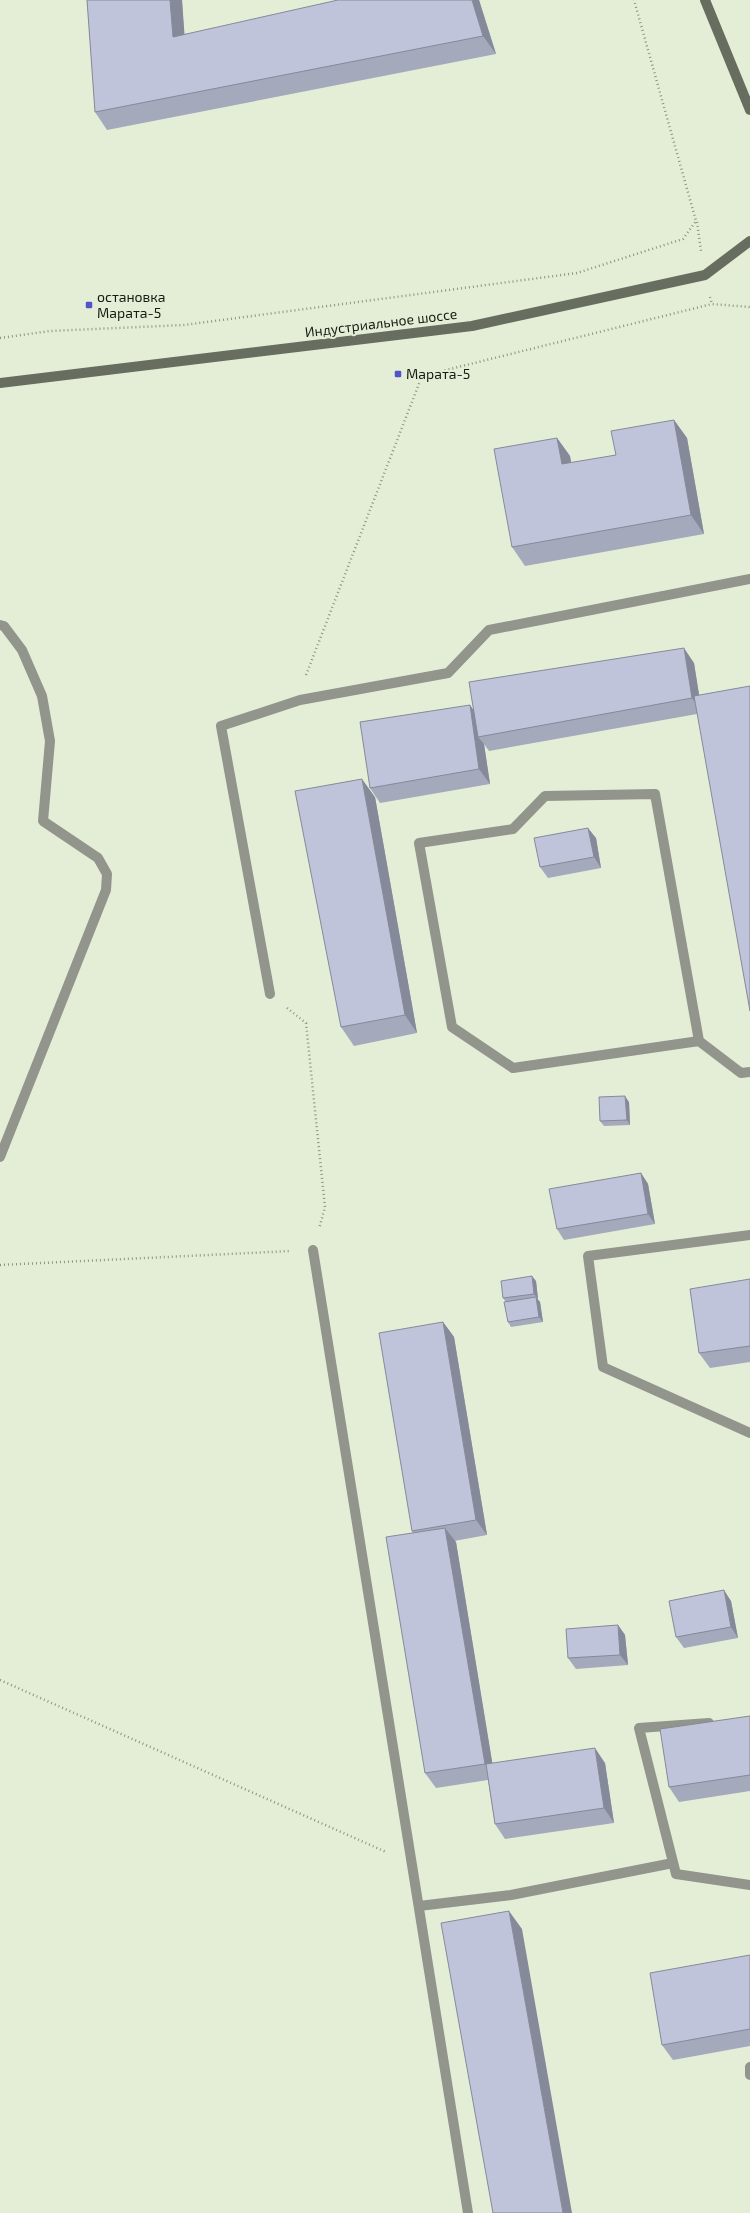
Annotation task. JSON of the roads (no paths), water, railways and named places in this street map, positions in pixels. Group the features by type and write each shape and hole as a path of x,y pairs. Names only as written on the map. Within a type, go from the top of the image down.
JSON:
{"main road":[{"path":"705,0 750,110"},
{"name":"Индустриальное шоссе","path":"0,383 472,326 705,275 750,241"}],"lane":[{"path":"270,994 221,726 295,702 448,674 489,630 750,579"},
{"path":"0,625 4,626 22,650 42,696 50,741 43,821 98,858 107,874 106,890 0,1156"},
{"path":"700,1041 513,1068 452,1027 419,843 513,829 545,796 655,794 700,1041 741,1073 750,1072"},
{"path":"750,1235 588,1256 603,1367 750,1433"},
{"path":"312,1250 468,2213"},
{"path":"718,1723 639,1728 676,1874 750,1885"},
{"path":"419,1906 512,1895 673,1863"},
{"path":"750,2067 750,2075"}],"place":[{"name":"остановка Марата-5","path":"89,305"},
{"name":"Марата-5","path":"398,374"}]}
